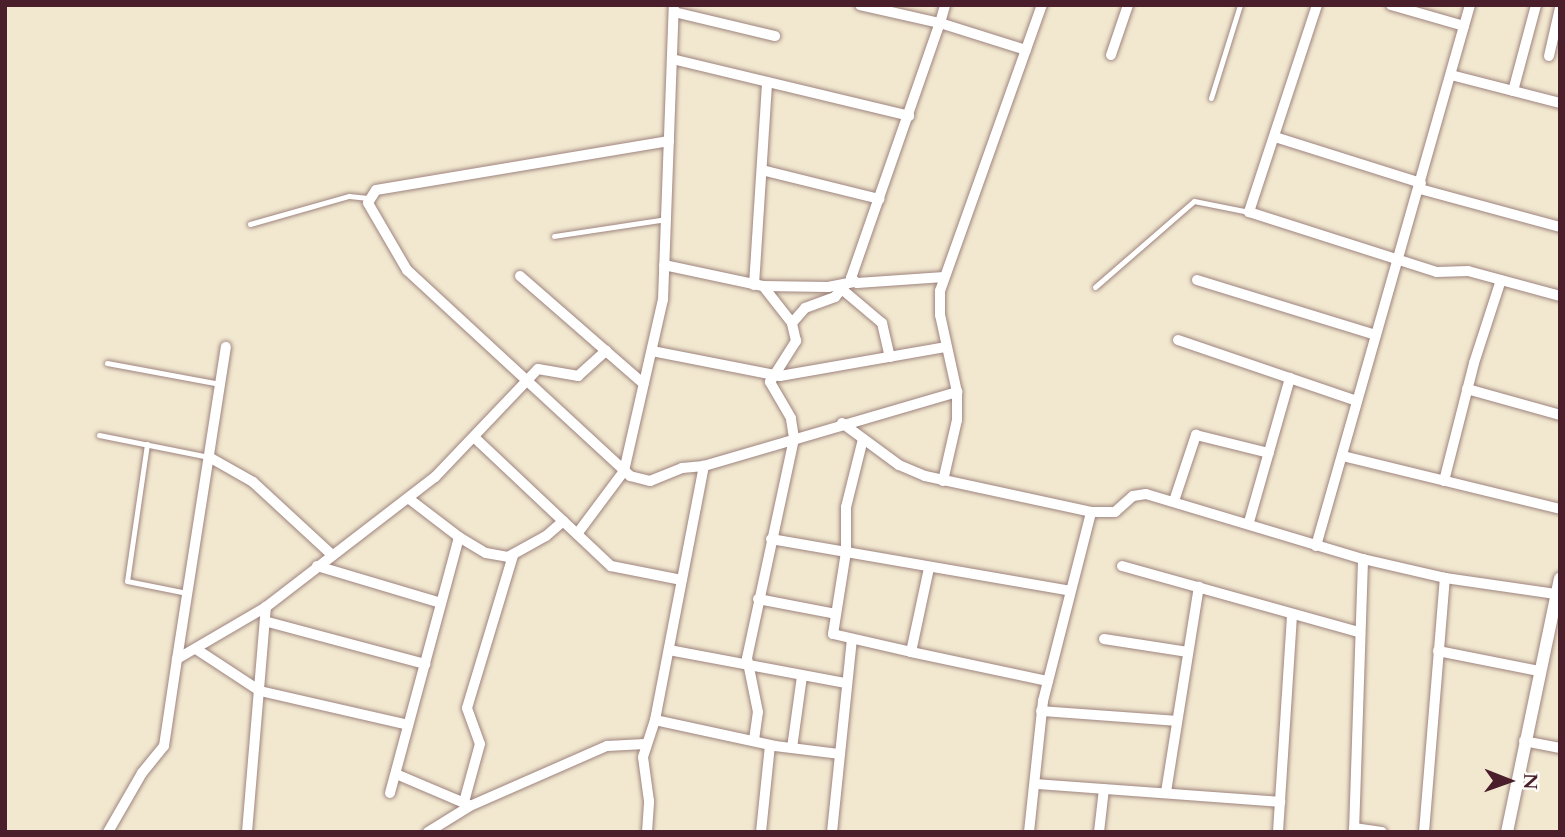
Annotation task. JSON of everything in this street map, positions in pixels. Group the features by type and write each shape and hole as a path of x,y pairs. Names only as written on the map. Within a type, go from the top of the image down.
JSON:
{"street":[{"path":"860,5 940,23 1026,50"},
{"path":"792,323 805,308 847,286 909,116 945,5"},
{"path":"943,481 957,420 957,392 940,315 944,277 1042,5"},
{"path":"1111,55 1128,5"},
{"path":"1317,5 1250,212 1437,272 1468,271 1560,296"},
{"path":"1391,5 1464,26"},
{"path":"1316,546 1400,260 1470,5"},
{"path":"1513,91 1536,5"},
{"path":"1549,56 1560,8"},
{"path":"577,534 624,471 663,300 674,9 775,36"},
{"path":"672,59 909,116"},
{"path":"1451,75 1560,103"},
{"path":"754,740 758,712 747,666 758,599 794,438 792,418 770,385 772,376 796,341 792,323 759,285 767,82"},
{"path":"1275,137 1420,186 1560,227"},
{"path":"669,141 376,190 368,198 407,270 624,471 650,481 682,468 704,466 842,423 957,392"},
{"path":"762,170 879,200"},
{"path":"664,265 759,285 847,286 944,277"},
{"path":"520,276 644,384"},
{"path":"1444,481 1467,389 1501,280"},
{"path":"1197,281 1376,335"},
{"path":"847,286 882,323 890,357"},
{"path":"1178,340 1357,401"},
{"path":"108,832 136,782 164,746 226,347"},
{"path":"652,351 772,376 947,347"},
{"path":"177,659 266,607 408,498 475,438 541,368 578,376 606,351"},
{"path":"1249,522 1290,378"},
{"path":"1467,389 1560,415"},
{"path":"842,423 899,465 943,481 1091,512 1115,512 1140,494 1249,522 1316,546 1363,559 1445,578 1556,594"},
{"path":"1174,501 1196,435 1269,453"},
{"path":"475,438 616,569 682,579"},
{"path":"863,439 846,506 846,552 833,634 1048,681"},
{"path":"1343,456 1560,509"},
{"path":"209,457 253,482 332,555"},
{"path":"647,832 650,810 643,766 645,744 655,720 704,466"},
{"path":"408,498 459,537 486,553 513,556"},
{"path":"1029,832 1036,784 1041,711 1067,590 1091,512"},
{"path":"467,804 480,744 467,708 513,556 563,521"},
{"path":"390,793 459,537"},
{"path":"771,539 1067,590"},
{"path":"1363,559 1354,830 1382,832"},
{"path":"317,566 442,603"},
{"path":"1122,566 1359,632"},
{"path":"911,652 929,568"},
{"path":"1424,832 1445,578"},
{"path":"1507,832 1560,578"},
{"path":"1166,792 1199,587"},
{"path":"758,599 836,614"},
{"path":"247,832 268,622 266,607"},
{"path":"1278,832 1292,614"},
{"path":"268,622 425,664"},
{"path":"832,832 852,639"},
{"path":"1104,639 1188,652"},
{"path":"196,649 260,691 408,725"},
{"path":"668,650 846,683"},
{"path":"1438,651 1539,671"},
{"path":"792,748 802,676"},
{"path":"1041,711 1177,721"},
{"path":"655,720 770,745 839,754"},
{"path":"1524,741 1560,748"},
{"path":"428,832 467,804 607,746 645,744"},
{"path":"761,832 770,745"},
{"path":"396,774 467,804"},
{"path":"1036,784 1280,802"},
{"path":"1099,832 1104,789"}],"lane":[{"path":"1211,98 1240,5"},
{"path":"250,225 349,196 368,198"},
{"path":"1095,287 1194,201 1250,212"},
{"path":"554,236 666,219"},
{"path":"107,363 220,384"},
{"path":"99,435 209,457"},
{"path":"147,444 127,581 187,593"}]}
